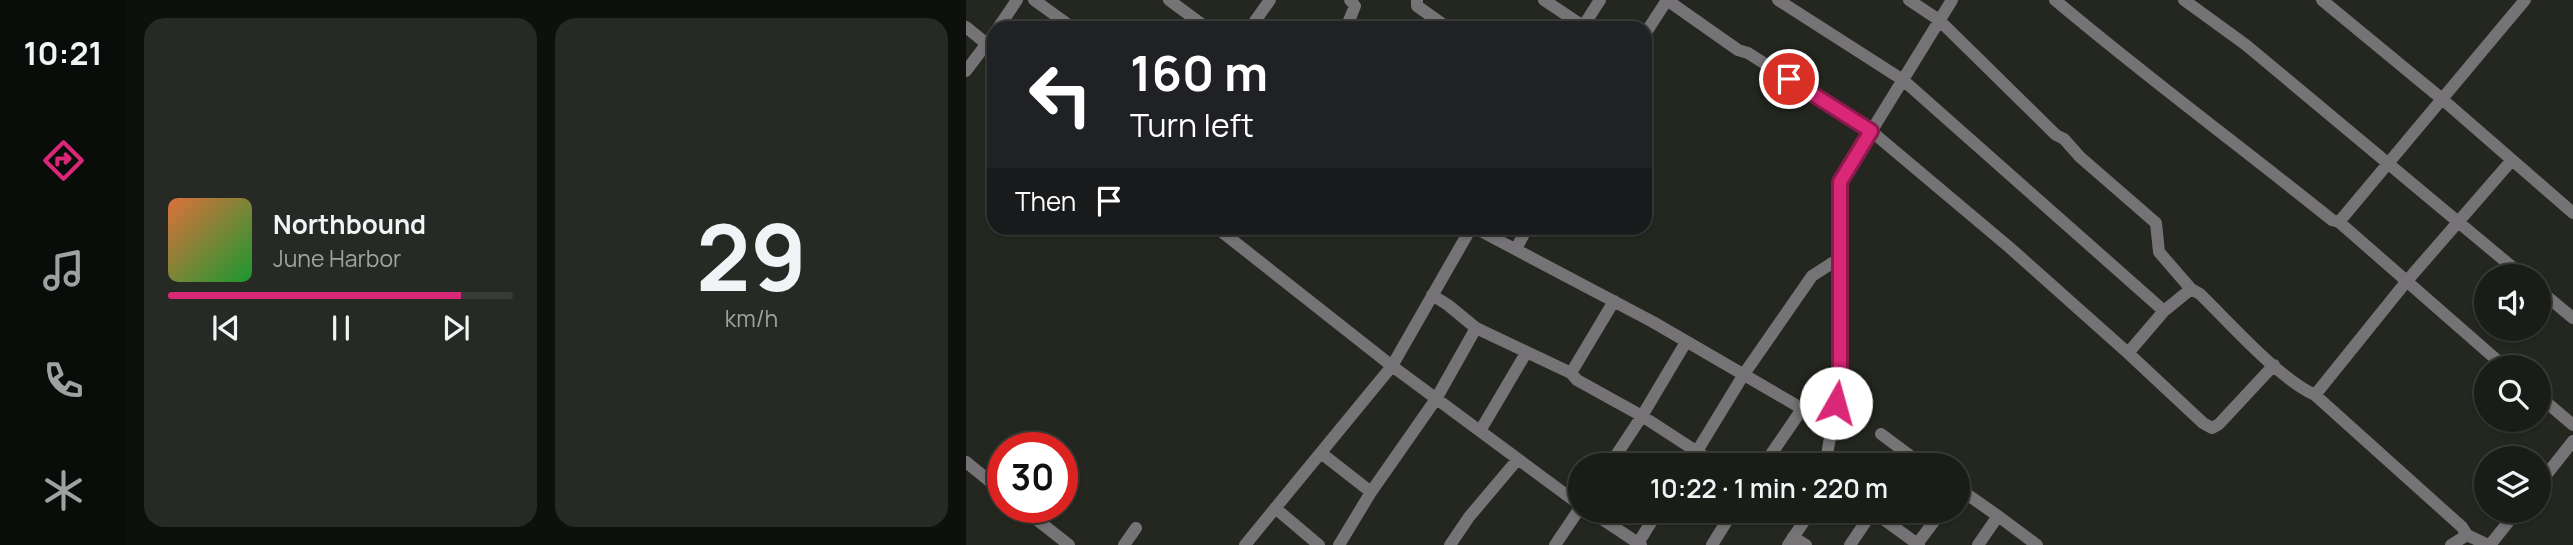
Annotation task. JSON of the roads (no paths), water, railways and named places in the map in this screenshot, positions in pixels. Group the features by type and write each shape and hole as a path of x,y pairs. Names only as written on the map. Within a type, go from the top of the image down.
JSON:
{"street":[{"path":"1003,21 1017,0"},
{"path":"1034,0 1063,21"},
{"path":"1169,0 1186,21"},
{"path":"1255,21 1270,0"},
{"path":"1349,21 1356,6 1350,0"},
{"path":"1417,0 1417,6 1438,21"},
{"path":"1544,0 1574,21"},
{"path":"1586,21 1600,0"},
{"path":"1652,23 1667,0 1738,50 1748,53 1871,131 2129,353 2203,423 2212,428 2219,424 2274,365"},
{"path":"1779,0 1903,80 2164,311"},
{"path":"1909,0 1940,20 2056,135 2064,139 2080,158 2156,223 2159,252 2191,289 2200,294 2274,365 2304,390 2315,395 2462,527 2467,535 2489,545 2507,523"},
{"path":"1827,453 1840,380 1840,182 1952,0"},
{"path":"2054,0 2116,52 2339,222 2491,355"},
{"path":"2184,0 2246,45 2508,264"},
{"path":"2322,0 2442,99 2573,213"},
{"path":"2339,222 2525,0"},
{"path":"966,27 987,40"},
{"path":"966,71 987,48"},
{"path":"2315,395 2456,222 2512,160"},
{"path":"1226,235 1392,366 1568,497"},
{"path":"1245,545 1392,366 1469,235"},
{"path":"1487,235 1614,301 1832,426"},
{"path":"1516,249 1523,235"},
{"path":"1695,453 1812,276 1840,258"},
{"path":"2129,353 2164,311 2191,289"},
{"path":"1432,295 1476,328 1571,373 1577,380 1701,453"},
{"path":"2551,300 2573,318"},
{"path":"1571,373 1614,301"},
{"path":"1339,545 1371,492 1436,399 1476,328"},
{"path":"1618,453 1686,342"},
{"path":"1480,431 1526,354"},
{"path":"2551,406 2573,425"},
{"path":"1772,453 1802,409"},
{"path":"1881,435 1900,453"},
{"path":"2551,469 2573,441"},
{"path":"1321,453 1371,492"},
{"path":"1450,545 1469,517 1518,459"},
{"path":"966,462 987,479"},
{"path":"1970,497 2037,545"},
{"path":"1275,508 1301,540 1318,545"},
{"path":"1978,545 1998,516"},
{"path":"1041,523 1069,545"},
{"path":"1555,545 1569,523"},
{"path":"1608,523 1639,544 1651,523"},
{"path":"1712,545 1726,523"},
{"path":"1802,523 1790,541 1806,545"},
{"path":"1850,545 1865,523"},
{"path":"1889,523 1918,544 1933,523"},
{"path":"1124,545 1136,528"},
{"path":"2451,545 2467,535"}]}
